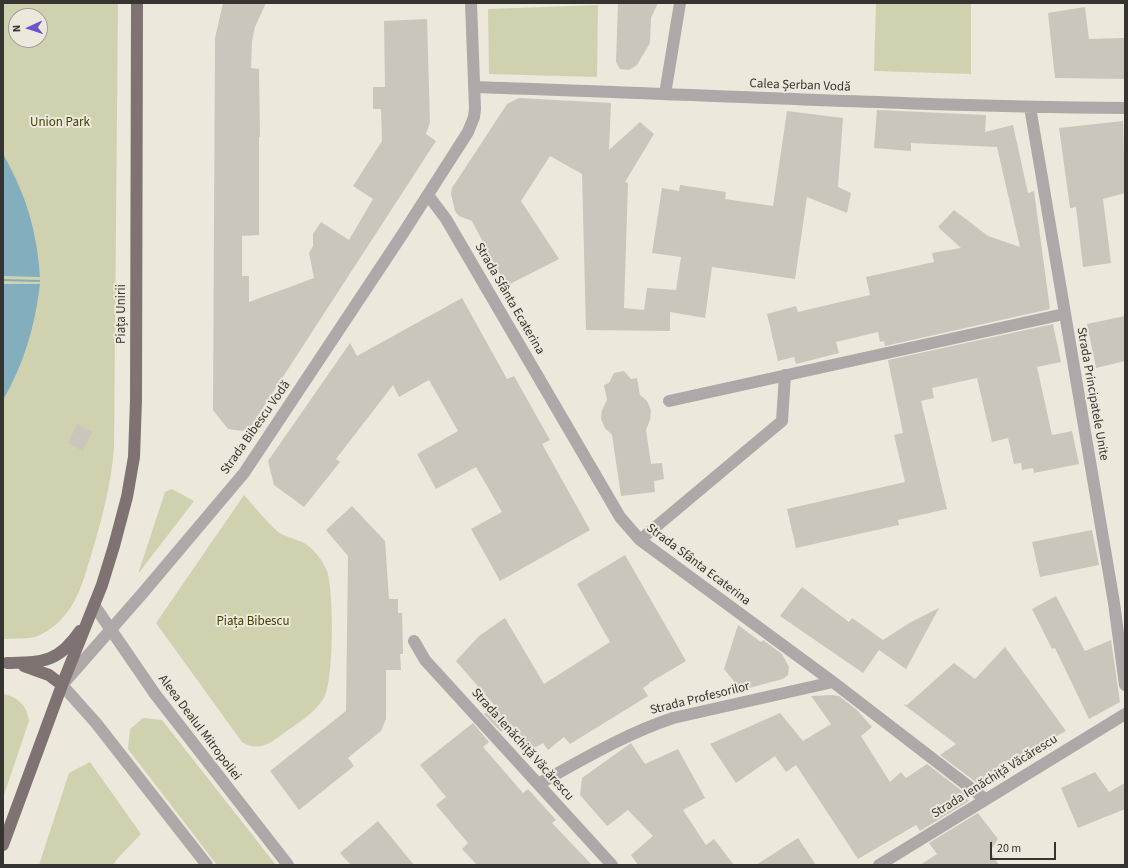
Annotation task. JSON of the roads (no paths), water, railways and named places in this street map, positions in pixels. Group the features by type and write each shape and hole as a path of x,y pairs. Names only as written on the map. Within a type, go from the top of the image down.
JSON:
{"main road":[{"name":"Piața Unirii","path":"5,663 32,667 49,674 62,685 104,578 127,497 134,457 136,400 137,3"},
{"name":"Piața Unirii","path":"5,663 46,661 59,653 74,639 89,618"},
{"name":"Strada Bibescu Vodă","path":"3,845 62,685"}],"street":[{"name":"Strada Bibescu Vodă","path":"62,685 110,631 244,473 428,195 472,125 475,109 471,3"},
{"path":"665,94 680,3"},
{"name":"Calea Șerban Vodă","path":"474,86 1030,107 1125,108"},
{"name":"Strada Principatele Unite","path":"1030,107 1114,603 1125,685"},
{"name":"Strada Sfânta Ecaterina","path":"428,195 446,219 620,517 640,540 833,682 985,799"},
{"path":"669,401 1064,314"},
{"path":"640,540 782,421 785,375"},
{"name":"Aleea Dealul Mitropoliei","path":"94,605 110,631 155,694 288,865"},
{"name":"Strada Ienăchiță Văcărescu","path":"414,641 425,660 612,865"},
{"name":"Strada Profesorilor","path":"538,784 628,735 649,726 673,718 833,682"},
{"path":"62,685 96,723 207,865"},
{"name":"Strada Ienăchiță Văcărescu","path":"879,865 1125,714"}],"water":[{"path":"3,154 18,184 29,213 36,244 40,277 3,276"},
{"path":"3,279 40,280 40,282 3,281"},
{"path":"3,284 40,284 28,344 17,373 3,400"}],"park label":[{"name":"Union Park","path":"60,123"},
{"name":"Piața Bibescu","path":"253,622"}]}
